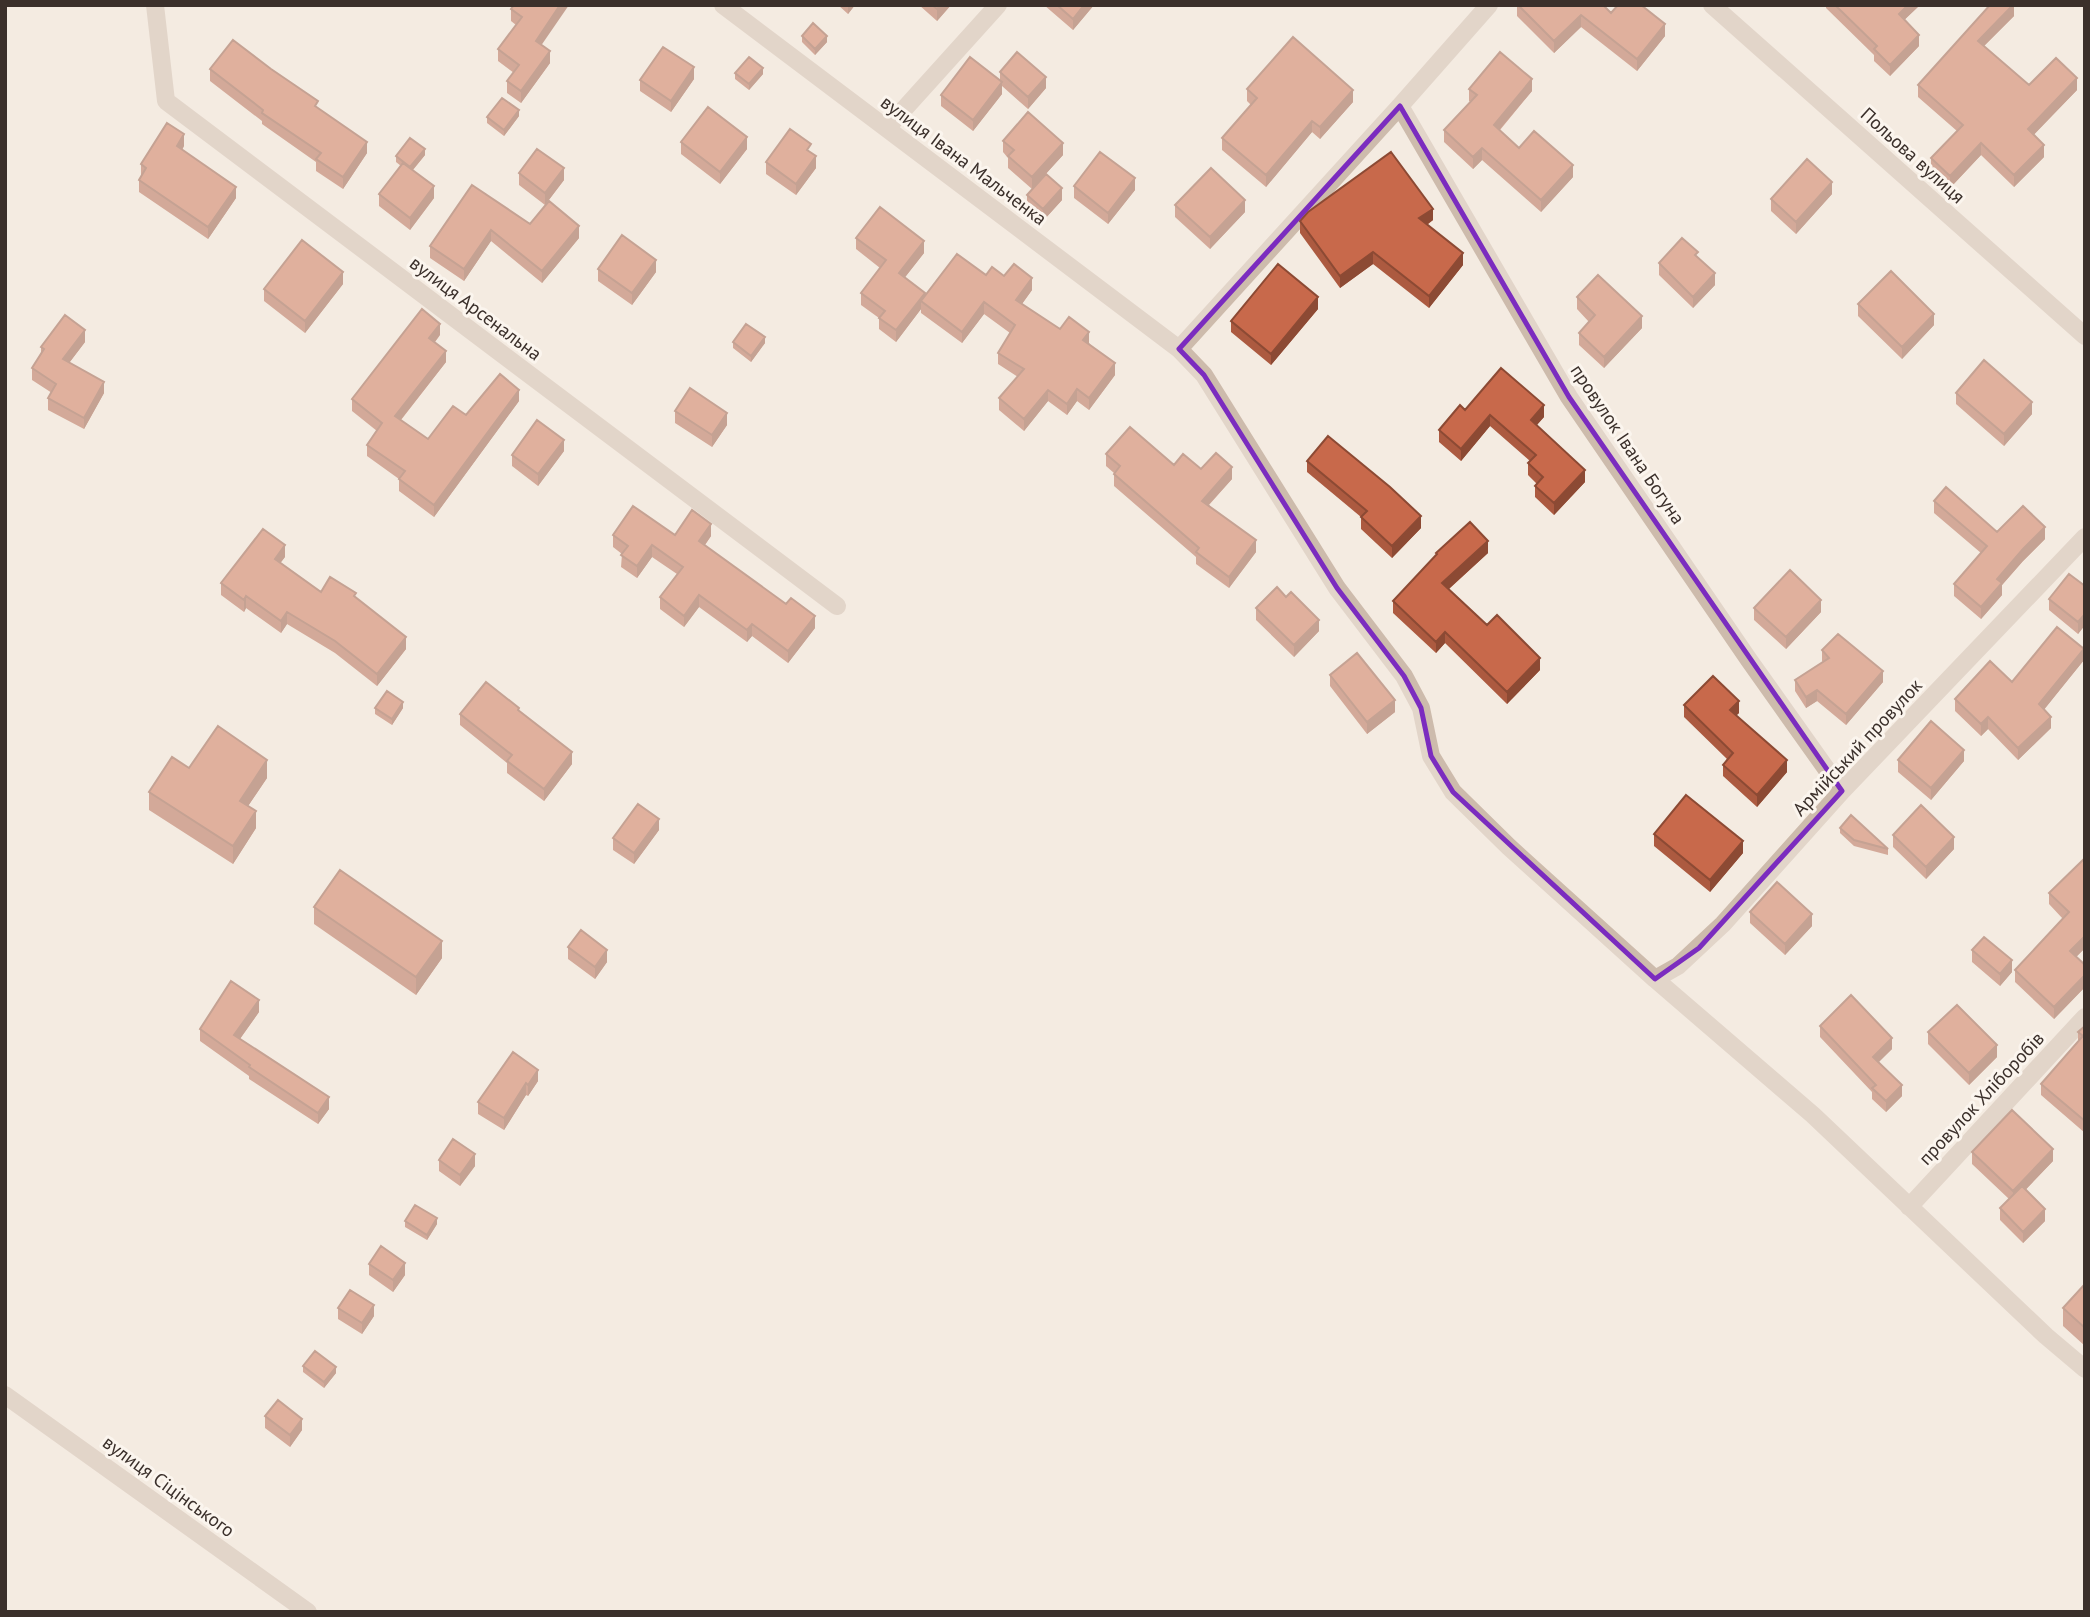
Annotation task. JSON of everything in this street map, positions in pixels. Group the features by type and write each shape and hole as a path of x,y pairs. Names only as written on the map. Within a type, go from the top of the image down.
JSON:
{"street":[{"name":"вулиця Арсенальна","path":"155,5 166,101 837,606"},
{"name":"вулиця Івана Мальченка","path":"723,5 1179,349 1204,375 1337,588 1404,676 1421,708 1431,756 1453,792 1519,856 1655,979 1813,1115 2046,1336 2085,1369"},
{"path":"887,128 999,5"},
{"path":"1179,349 1489,5"},
{"name":"Польова вулиця","path":"1712,5 2085,336"},
{"name":"провулок Івана Богуна","path":"1400,106 1569,397 1842,791"},
{"name":"Армійський провулок","path":"1655,979 1678,966 1699,948 1842,791 2085,537"},
{"name":"провулок Хліборобів","path":"1909,1207 2085,1017"},
{"name":"вулиця Сіцінського","path":"5,1395 308,1612"}],"highlighted area":[{"path":"1400,106 1569,397 1842,791 1699,948 1655,979 1453,792 1431,756 1421,708 1404,676 1337,588 1204,375 1179,349"}],"building":[{"path":"514,5 560,5 536,41 550,51 521,91 507,81 519,65 498,49 522,17 511,9"},
{"path":"1057,5 1084,5 1073,19"},
{"path":"1518,5 1603,5 1611,13 1618,5 1641,5 1665,24 1637,59 1581,15 1554,41"},
{"path":"1835,5 1908,5 1899,14 1919,35 1890,65 1874,49 1877,46"},
{"path":"1990,5 2013,5 1978,41 2029,85 2056,58 2077,78 2028,129 2044,145 2014,175 1981,143 1950,176 1931,158 1963,125 1918,85"},
{"path":"813,23 827,36 815,49 802,36"},
{"path":"1293,37 1353,90 1320,127 1312,121 1266,175 1222,138 1257,98 1247,89"},
{"path":"233,40 318,101 315,106 367,142 343,177 316,159 321,153 262,113 263,110 210,69"},
{"path":"663,47 694,67 671,101 640,80"},
{"path":"1017,52 1046,77 1028,97 1000,72"},
{"path":"1500,52 1532,79 1494,125 1519,148 1534,131 1573,165 1541,200 1482,148 1473,157 1444,130 1477,95 1469,89"},
{"path":"749,57 763,68 749,84 735,73"},
{"path":"970,57 1002,82 973,120 941,95"},
{"path":"502,98 519,110 504,130 487,117"},
{"path":"708,107 747,137 720,172 681,142"},
{"path":"1028,112 1063,143 1032,177 1008,156 1014,150 1003,141"},
{"path":"167,123 184,134 177,146 236,187 208,227 139,180 146,168 141,164"},
{"path":"790,129 811,144 807,150 816,156 796,184 766,162"},
{"path":"410,138 425,149 410,167 396,156"},
{"path":"537,149 564,168 545,193 519,173"},
{"path":"1100,152 1135,178 1108,213 1074,186"},
{"path":"1391,152 1433,209 1419,218 1463,253 1429,296 1373,252 1340,276 1300,221 1308,212"},
{"path":"1807,159 1832,182 1796,222 1771,199"},
{"path":"403,163 434,186 410,218 379,194"},
{"path":"1211,168 1245,200 1210,237 1175,205"},
{"path":"1046,174 1062,188 1043,209 1027,195"},
{"path":"472,185 530,224 549,201 579,226 542,271 491,230 464,269 430,246"},
{"path":"880,207 924,241 899,273 925,293 896,330 879,318 885,311 861,293 886,260 856,238"},
{"path":"622,235 656,260 632,293 598,269"},
{"path":"1682,238 1698,252 1695,255 1715,273 1693,297 1659,263"},
{"path":"302,240 343,272 305,321 264,289"},
{"path":"957,254 986,275 992,267 1004,276 1014,264 1032,278 1016,300 1060,329 1069,317 1089,332 1083,340 1115,363 1089,398 1077,389 1067,404 1048,390 1024,419 999,398 1024,369 998,353 1015,325 984,302 962,332 921,301"},
{"path":"1278,264 1318,297 1271,354 1231,321"},
{"path":"1891,271 1934,314 1902,347 1858,304"},
{"path":"1598,275 1642,316 1604,357 1579,333 1595,315 1577,297"},
{"path":"422,309 440,324 429,338 446,351 395,416 428,439 453,406 466,415 500,374 519,390 434,505 399,479 405,471 367,445 382,423 352,399"},
{"path":"65,315 85,330 63,359 104,382 84,418 48,398 56,384 32,368 44,349 41,347"},
{"path":"746,324 765,337 751,356 733,342"},
{"path":"1984,360 2032,402 2004,434 1956,393"},
{"path":"1501,368 1544,405 1531,420 1585,470 1554,503 1535,486 1543,477 1528,463 1536,455 1490,415 1461,449 1439,430 1460,405 1465,410"},
{"path":"690,388 727,413 712,435 675,411"},
{"path":"537,420 564,440 538,474 512,455"},
{"path":"1130,427 1174,465 1183,454 1201,469 1216,453 1232,467 1202,501 1256,540 1229,577 1196,552 1199,548 1114,474 1120,466 1106,454"},
{"path":"1328,436 1421,516 1392,546 1361,517 1367,511 1307,461"},
{"path":"1946,487 1997,532 2023,506 2045,527 1997,579 2002,583 1981,607 1954,584 1987,546 1934,501"},
{"path":"633,506 675,535 692,510 711,524 699,541 786,604 791,598 815,616 788,651 752,624 747,630 699,595 684,616 660,597 683,567 652,545 637,566 621,555 628,546 613,535"},
{"path":"1470,522 1488,541 1442,583 1487,625 1497,615 1540,658 1507,692 1445,632 1436,642 1393,601 1436,553"},
{"path":"263,529 285,545 275,559 321,592 330,577 356,593 354,596 406,637 377,674 335,641 287,612 281,621 246,596 244,600 221,583"},
{"path":"1790,570 1821,600 1786,637 1754,608"},
{"path":"2069,574 2085,586 2085,614 2078,622 2049,599"},
{"path":"1277,587 1286,597 1291,592 1319,620 1294,645 1256,608"},
{"path":"2057,627 2084,649 2039,704 2051,717 2018,748 1988,717 1981,724 1955,699 1990,661 2012,682"},
{"path":"1838,634 1883,671 1846,714 1817,690 1806,697 1795,680 1829,658 1822,650"},
{"path":"1357,653 1395,700 1367,722 1330,675"},
{"path":"1713,676 1739,701 1730,710 1787,760 1757,795 1723,765 1733,753 1684,705"},
{"path":"486,682 572,752 544,789 507,761 512,755 460,714"},
{"path":"387,691 403,702 392,719 375,708"},
{"path":"1931,721 1964,750 1931,788 1898,760"},
{"path":"218,726 267,760 240,801 256,811 233,846 149,792 172,757 189,768"},
{"path":"1686,795 1743,841 1710,880 1654,834"},
{"path":"638,804 659,819 634,853 613,838"},
{"path":"1921,805 1954,837 1926,867 1893,835"},
{"path":"1851,815 1888,849 1854,840 1840,828"},
{"path":"2084,859 2085,936 2070,951 2085,965 2085,975 2054,1007 2015,970 2069,912 2049,893"},
{"path":"340,870 442,941 416,977 314,907"},
{"path":"1777,882 1812,914 1785,944 1750,912"},
{"path":"581,930 607,950 595,967 568,947"},
{"path":"1984,937 2012,960 2000,974 1972,950"},
{"path":"231,981 259,1000 234,1035 329,1097 318,1113 249,1067 250,1065 200,1029"},
{"path":"1851,995 1892,1038 1873,1057 1902,1085 1886,1101 1872,1088 1876,1085 1820,1026"},
{"path":"1957,1005 1997,1045 1969,1073 1928,1032"},
{"path":"2085,1026 2085,1121 2041,1084 2083,1036 2078,1032"},
{"path":"513,1052 538,1070 528,1085 526,1083 504,1118 478,1102"},
{"path":"2012,1110 2053,1149 2013,1191 1972,1152"},
{"path":"453,1139 475,1154 460,1175 439,1160"},
{"path":"2022,1186 2045,1209 2023,1232 2000,1208"},
{"path":"415,1205 437,1218 427,1235 405,1221"},
{"path":"381,1246 405,1263 393,1280 369,1264"},
{"path":"2085,1285 2085,1328 2063,1308"},
{"path":"350,1290 374,1305 362,1323 338,1308"},
{"path":"315,1351 336,1367 324,1382 303,1366"},
{"path":"278,1400 302,1419 290,1435 265,1416"}]}
